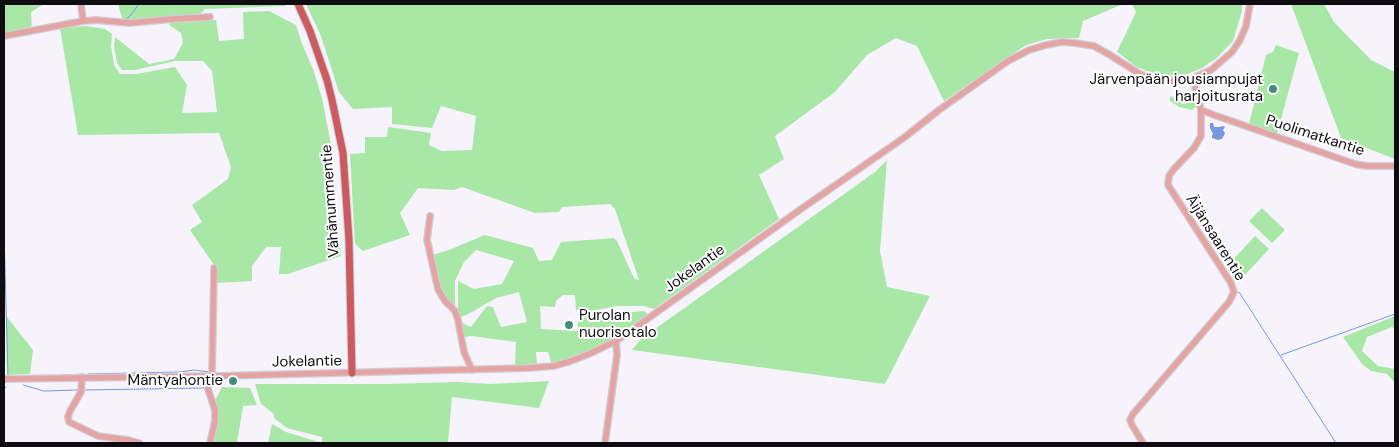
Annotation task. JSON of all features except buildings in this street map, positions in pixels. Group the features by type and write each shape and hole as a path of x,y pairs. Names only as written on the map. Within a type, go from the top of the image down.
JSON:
{"main road":[{"name":"Vähänummentie","path":"298,4 310,31 327,80 343,153 349,240 352,373"}],"street":[{"path":"81,4 83,21"},
{"name":"Jokelantie","path":"4,380 472,370 554,366 589,354 616,341 905,137 1008,61 1029,50 1062,42 1075,42 1094,46 1140,74 1156,80 1171,81 1193,78 1212,70 1232,52 1246,26 1250,4"},
{"path":"4,36 83,21 96,20 129,23 173,18 210,17"},
{"name":"Äijänsaarentie","path":"1143,443 1130,420 1133,414 1229,302 1234,292 1232,283 1168,185 1169,176 1194,148 1202,132 1201,110 1193,78"},
{"name":"Puolimatkantie","path":"1201,110 1355,164 1395,166"},
{"path":"430,216 427,240 438,288 445,301 455,311 464,352 472,370"},
{"path":"210,443 215,421 215,410 208,389 214,268"},
{"path":"605,443 617,355 616,341"},
{"path":"82,378 81,392 70,411 69,422 98,436 139,443"}],"green space":[{"path":"4,4 44,4 31,12 32,34 4,39"},
{"path":"118,4 285,4 286,6 205,9 198,16 125,22"},
{"path":"306,4 1123,4 1083,21 1079,38 1047,39 1026,45 944,101 917,46 896,38 867,55 835,92 775,136 784,159 759,175 779,219 654,309 644,306 616,306 587,312 576,310 575,295 563,295 556,301 555,307 540,306 541,329 578,331 578,317 644,311 648,314 617,338 580,355 552,365 548,352 536,352 537,365 527,366 515,365 516,342 471,336 464,337 462,323 471,327 487,306 493,307 501,327 527,322 519,292 496,298 459,318 458,313 458,281 474,289 502,284 514,261 476,250 464,262 455,281 455,309 446,300 440,288 433,255 485,235 533,248 539,261 552,260 561,242 614,238 634,278 639,280 615,209 610,204 562,207 559,212 535,213 462,187 454,190 418,188 400,213 410,235 363,251 355,244 350,154 365,153 365,137 387,137 388,127 431,133 429,145 442,151 472,150 476,116 441,106 432,128 392,124 392,107 353,109 339,92 321,36"},
{"path":"1132,4 1242,4 1242,11 1233,41 1217,58 1202,68 1183,76 1157,75 1137,67 1117,52 1136,12"},
{"path":"1291,4 1324,4 1334,22 1371,60 1395,72 1395,159 1341,138"},
{"path":"269,11 296,25 322,98 333,155 335,193 332,234 334,242 340,247 341,256 288,274 279,274 281,247 266,247 252,266 252,281 216,283 216,268 190,230 202,222 192,205 228,179 231,167 219,133 78,135 60,28 86,26 105,29 112,34 111,46 114,65 120,74 136,74 175,67 187,85 182,113 217,112 212,71 203,61 175,61 135,70 122,70 117,63 114,46 115,37 149,64 174,59 183,43 181,33 169,25 171,21 216,20 219,41 244,39 243,12"},
{"name":"Järvenpään jousiampujat harjoitusrata","path":"1276,45 1299,53 1277,134 1249,124 1266,55 1273,52"},
{"path":"1171,96 1182,104 1195,102 1196,107 1192,110 1179,107 1169,100"},
{"path":"887,160 880,251 887,287 930,296 885,384 632,350 641,339 875,172"},
{"path":"1262,208 1285,230 1272,243 1249,221"},
{"path":"1255,236 1269,249 1244,276 1230,263"},
{"path":"6,316 33,350 30,374 7,375"},
{"path":"1395,316 1395,329 1392,327 1367,337 1362,351 1378,366 1395,369 1395,383 1387,374 1371,371 1362,364 1343,337"},
{"path":"549,381 539,408 452,397 448,443 322,443 322,437 287,428 274,418 274,414 261,404 255,384 458,382 490,384"},
{"path":"222,387 250,388 257,405 243,406 237,443 208,443 215,401"},
{"path":"272,424 286,432 322,443 268,443"}],"water":[{"path":"1210,123 1213,123 1214,127 1225,127 1222,139 1212,138 1213,134"}],"waterway":[{"path":"125,20 139,4"},
{"path":"4,232 8,376 4,376"},
{"path":"1239,292 1336,443"},
{"path":"1281,355 1395,314"},
{"path":"88,374 194,370 209,372"},
{"path":"49,376 84,374"},
{"path":"8,376 17,376"},
{"path":"23,385 44,391 78,390"},
{"path":"85,390 204,388"}],"place":[{"name":"Järvenpään jousiampujat harjoitusrata","path":"1273,89"},
{"name":"Purolan nuorisotalo","path":"569,325"},
{"name":"Mäntyahontie","path":"233,381"}]}
